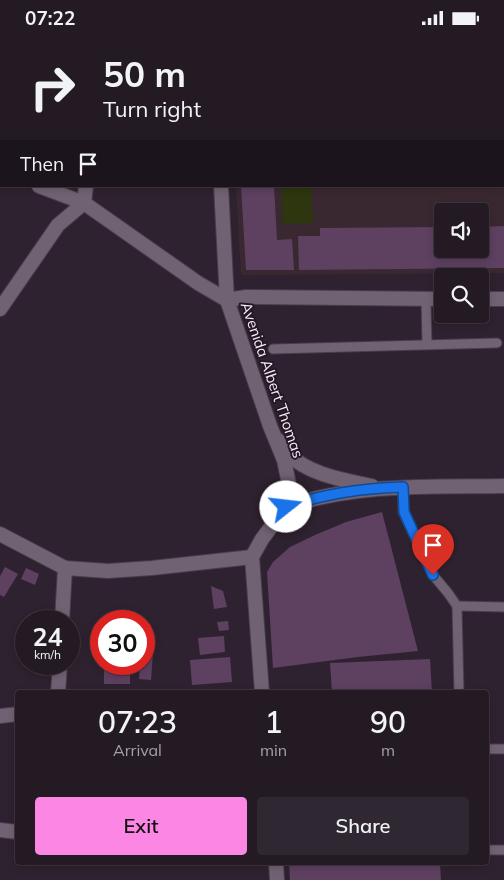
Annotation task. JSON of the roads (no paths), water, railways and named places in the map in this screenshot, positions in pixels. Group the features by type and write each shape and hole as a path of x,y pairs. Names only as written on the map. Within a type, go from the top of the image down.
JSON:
{"street":[{"path":"42,187 84,203 198,283 227,300 246,297 434,299"},
{"path":"0,309 58,225 84,203 86,187"},
{"name":"Avenida Albert Thomas","path":"221,187 227,300 270,427 284,460 291,494 286,507 262,539 252,557"},
{"path":"489,299 504,299"},
{"path":"270,427 287,453 301,463 321,473 378,488"},
{"path":"286,507 378,488 504,486"},
{"path":"0,534 65,567 108,571 252,557 262,690"},
{"path":"63,610 65,567"},
{"path":"58,690 59,675"},
{"path":"0,716 15,714"},
{"path":"0,830 15,832"},
{"path":"276,865 277,880"}],"lane":[{"path":"426,299 426,344"},
{"path":"273,349 497,343"},
{"path":"403,487 404,512 433,575 457,606 459,690"},
{"path":"457,606 504,607"},
{"path":"489,749 504,749"},
{"path":"489,850 504,850"}]}
